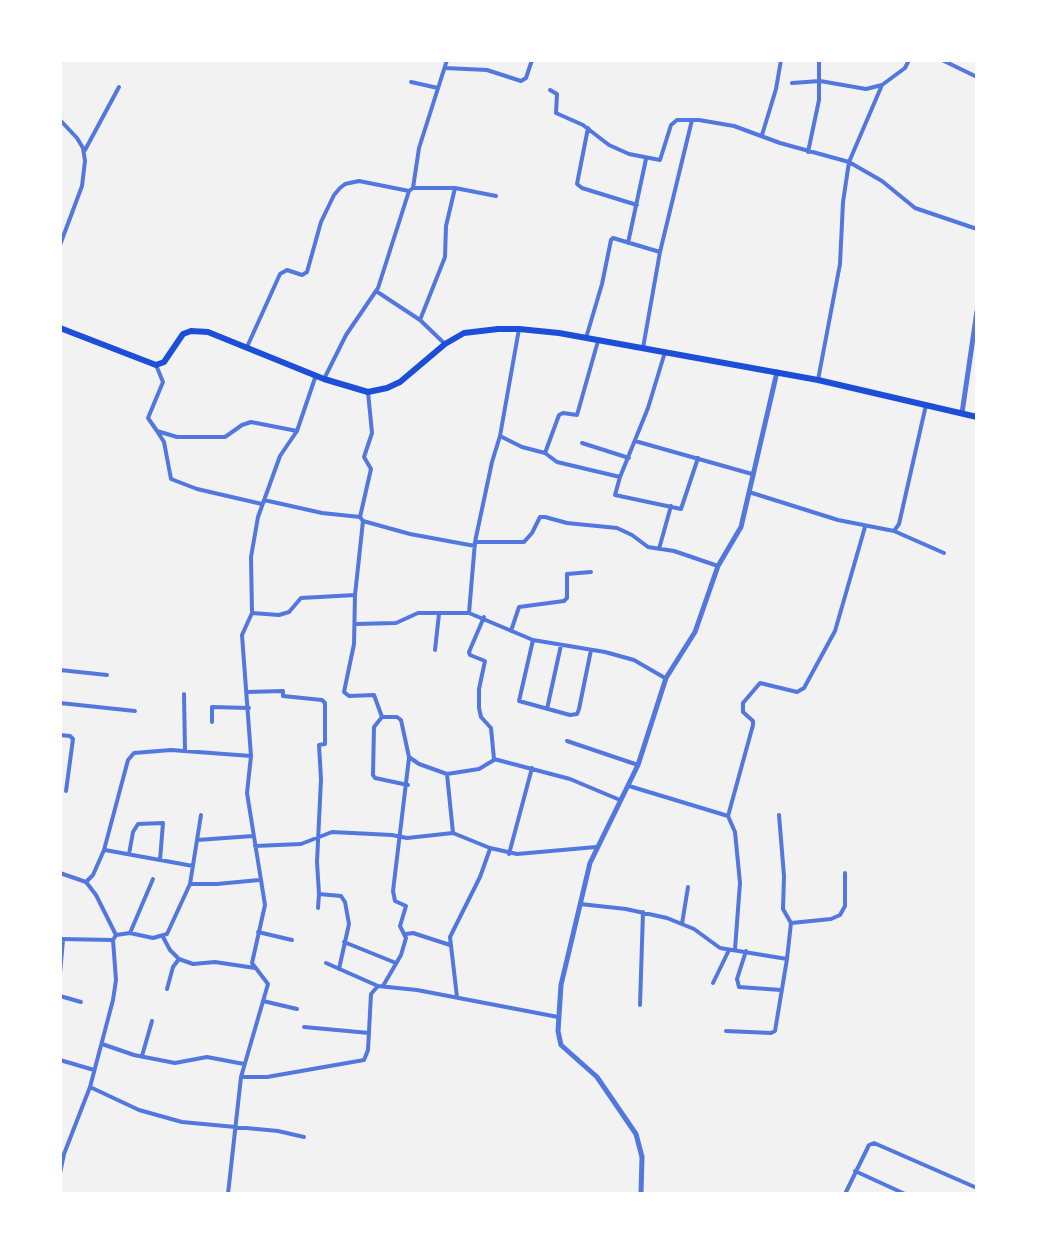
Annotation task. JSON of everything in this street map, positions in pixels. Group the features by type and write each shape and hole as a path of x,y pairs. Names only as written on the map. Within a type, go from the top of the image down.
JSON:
{"main road":[{"path":"60,329 156,365 164,362 179,338 191,331 208,332 324,379 368,392 400,382 445,344 464,333 519,329 777,372 977,417"}],"street":[{"path":"324,379 346,335 376,291 411,189 419,148 447,60"},
{"path":"445,68 487,70 521,81 526,78 532,60"},
{"path":"762,136 781,60"},
{"path":"808,152 819,100 819,60"},
{"path":"792,83 820,81 866,89 882,85 905,68 909,60"},
{"path":"942,60 977,77"},
{"path":"411,82 438,88"},
{"path":"818,380 840,264 843,202 849,162 882,85"},
{"path":"60,245 82,186 84,152 119,87"},
{"path":"550,90 557,94 555,112 588,128 617,150 660,160 675,120 734,126 808,152 849,162 882,181 915,208 977,229"},
{"path":"60,120 77,138 84,152"},
{"path":"642,349 660,252 692,120"},
{"path":"588,128 577,184 637,205"},
{"path":"628,243 646,159"},
{"path":"247,347 280,274 287,270 302,275 307,272 321,222 334,195 345,184 359,181 411,189 455,188 496,196"},
{"path":"420,320 445,257 446,226 455,188"},
{"path":"586,338 611,240 613,238 660,252"},
{"path":"376,291 420,320 445,344"},
{"path":"962,413 977,311"},
{"path":"469,613 475,544 500,436 519,329"},
{"path":"545,453 559,415 577,415 598,341"},
{"path":"665,352 616,496 682,509 698,458"},
{"path":"156,365 163,382 148,418 164,442 171,479 197,489 362,519 433,540 475,544 524,542 540,517 545,517 567,523 617,528 648,547 718,566"},
{"path":"641,1194 642,1157 636,1134 597,1077 561,1045 558,1017 561,985 596,847 638,765 666,678 695,632 718,566 741,527 777,372"},
{"path":"228,1194 241,1077 268,984 252,963 265,905 247,793 251,756 242,635 252,613 251,557 263,502 280,456 297,431 316,375"},
{"path":"368,392 372,433 364,457 371,469 362,519 352,658 344,692 349,696 374,695 382,717"},
{"path":"894,531 899,524 926,405"},
{"path":"157,431 177,437 225,437 251,422 297,431"},
{"path":"500,436 522,447 545,453 557,462 620,477"},
{"path":"635,441 752,474"},
{"path":"582,443 629,458"},
{"path":"749,491 865,527 894,531 944,553"},
{"path":"659,549 671,506"},
{"path":"728,816 753,725 753,721 743,712 743,703 760,683 797,692 804,688 835,631 865,527"},
{"path":"511,631 520,607 564,601 567,598 567,574 591,572"},
{"path":"252,613 279,615 289,612 301,598 355,595"},
{"path":"355,624 396,623 411,615 469,613 533,640 634,660 666,678"},
{"path":"435,650 439,614"},
{"path":"484,617 469,652 485,661 479,689 479,708 481,717 491,728 494,759"},
{"path":"533,640 519,701 546,710 577,714 591,650"},
{"path":"546,710 561,645"},
{"path":"60,670 107,675"},
{"path":"247,692 283,691 283,696 322,700 325,703 325,744 319,745 318,908"},
{"path":"184,694 185,750"},
{"path":"60,703 135,711"},
{"path":"212,722 212,707 249,708"},
{"path":"406,934 400,926 406,906 393,898 395,858 401,837 408,785 409,757 401,720 382,717 376,723 374,732 373,775 408,785"},
{"path":"60,735 73,739 66,791"},
{"path":"567,741 638,765"},
{"path":"86,882 93,875 104,850 131,756 145,751 185,750 251,756"},
{"path":"409,757 447,774 479,769 494,759 570,779 621,800"},
{"path":"509,854 532,768"},
{"path":"60,769 69,770"},
{"path":"447,774 453,833"},
{"path":"629,786 728,816 736,840 740,883 735,949"},
{"path":"60,973 61,939 115,938 130,933 153,938 167,934 190,884 201,815"},
{"path":"726,1031 775,1031 791,923 783,909 784,876 779,815"},
{"path":"129,854 133,832 138,824 163,823 160,860"},
{"path":"255,846 301,844 332,832 418,838 453,833 509,854 596,847"},
{"path":"197,840 253,836"},
{"path":"457,997 450,937 479,879 490,848"},
{"path":"104,850 193,866"},
{"path":"60,873 86,882 103,906 115,938 115,989 90,1087 64,1154 60,1173"},
{"path":"791,923 831,919 840,915 845,906 845,873"},
{"path":"130,933 153,879"},
{"path":"190,884 259,880"},
{"path":"682,924 688,887"},
{"path":"319,894 344,897 349,924 339,969"},
{"path":"580,904 643,912 694,929 720,948 787,959"},
{"path":"640,1005 643,912"},
{"path":"258,932 292,940"},
{"path":"406,934 413,933 450,945"},
{"path":"241,1077 267,1077 359,1062 367,1057 371,994 374,988 381,986 396,963 406,934"},
{"path":"163,937 179,959 193,964 215,962 255,968"},
{"path":"344,942 396,963"},
{"path":"713,983 729,950"},
{"path":"746,951 737,979 739,987 781,990"},
{"path":"167,989 173,967 179,959"},
{"path":"326,963 381,986 558,1017"},
{"path":"60,996 81,1002"},
{"path":"263,1001 297,1009"},
{"path":"142,1056 152,1021"},
{"path":"304,1027 369,1033"},
{"path":"102,1044 175,1063 207,1057 244,1064"},
{"path":"60,1060 94,1070"},
{"path":"90,1087 139,1110 172,1120 278,1131 304,1137"},
{"path":"845,1194 869,1145 874,1143 977,1188"},
{"path":"855,1171 905,1194"}]}
